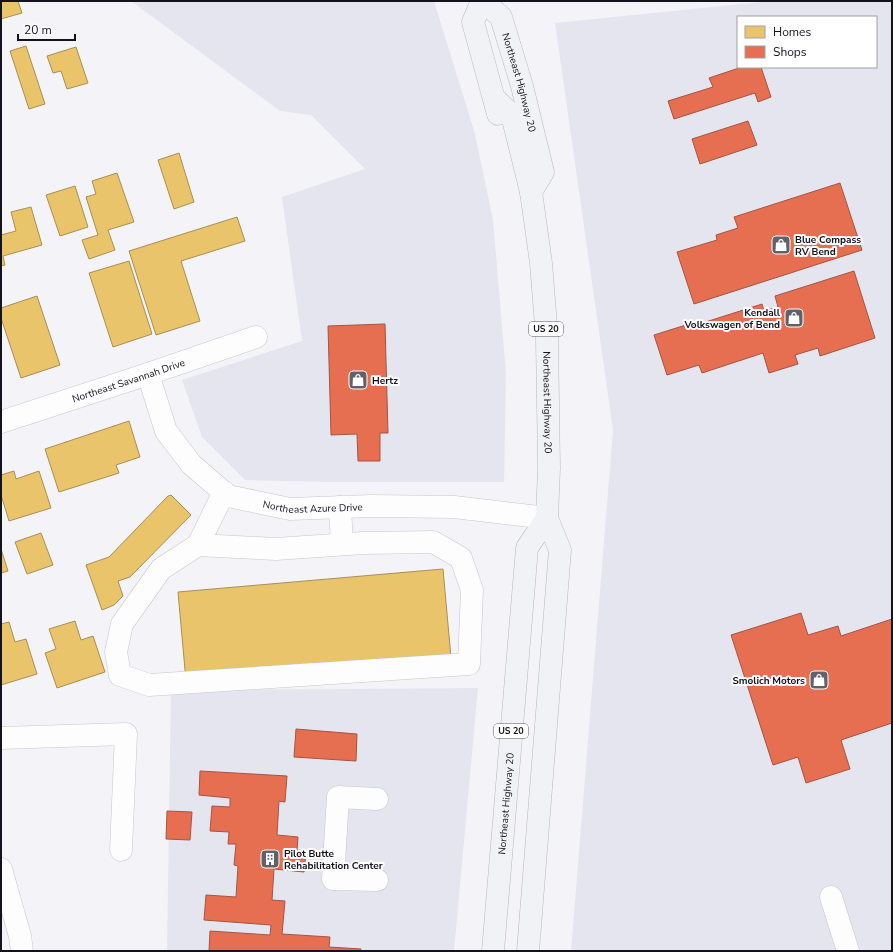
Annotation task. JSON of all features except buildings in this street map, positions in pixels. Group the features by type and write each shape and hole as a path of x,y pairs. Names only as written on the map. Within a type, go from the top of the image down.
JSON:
{"main road":[{"name":"Northeast Highway 20","path":"483,1 507,78 522,86 543,172 531,192 541,263 547,338 549,468 547,518 560,550 528,951"},
{"path":"483,1 473,22 495,99 512,115 531,192"},
{"name":"Northeast Highway 20","path":"493,951 527,548 547,518"}],"street":[{"name":"Northeast Savannah Drive","path":"1,422 256,337"},
{"name":"Northeast Azure Drive","path":"148,374 166,431 191,464 228,496 290,509 371,506 454,507 547,518"},
{"path":"198,546 276,549 342,544 433,542 461,558 472,590 468,664 149,685 120,675 116,652 122,624 161,569 198,546 224,492"},
{"path":"340,507 342,544"},
{"path":"1,738 126,734 121,850"},
{"path":"377,799 338,797 333,879 377,880"},
{"path":"1,869 20,936 22,951"},
{"path":"831,897 848,951"}],"shaded area":[{"path":"131,1 434,1 475,134 493,220 506,373 504,482 327,482 245,480 202,437 182,380 302,341 282,197 365,169 311,115 280,111"},
{"path":"771,1 892,1 892,951 571,951 613,430 555,23"},
{"path":"478,688 454,951 167,951 171,690"}],"place":[{"name":"Blue Compass RV Bend","path":"781,245"},
{"name":"Kendall Volkswagen of Bend","path":"794,318"},
{"name":"Hertz","path":"358,380"},
{"name":"Smolich Motors","path":"819,680"},
{"name":"Pilot Butte Rehabilitation Center","path":"270,859"}]}
